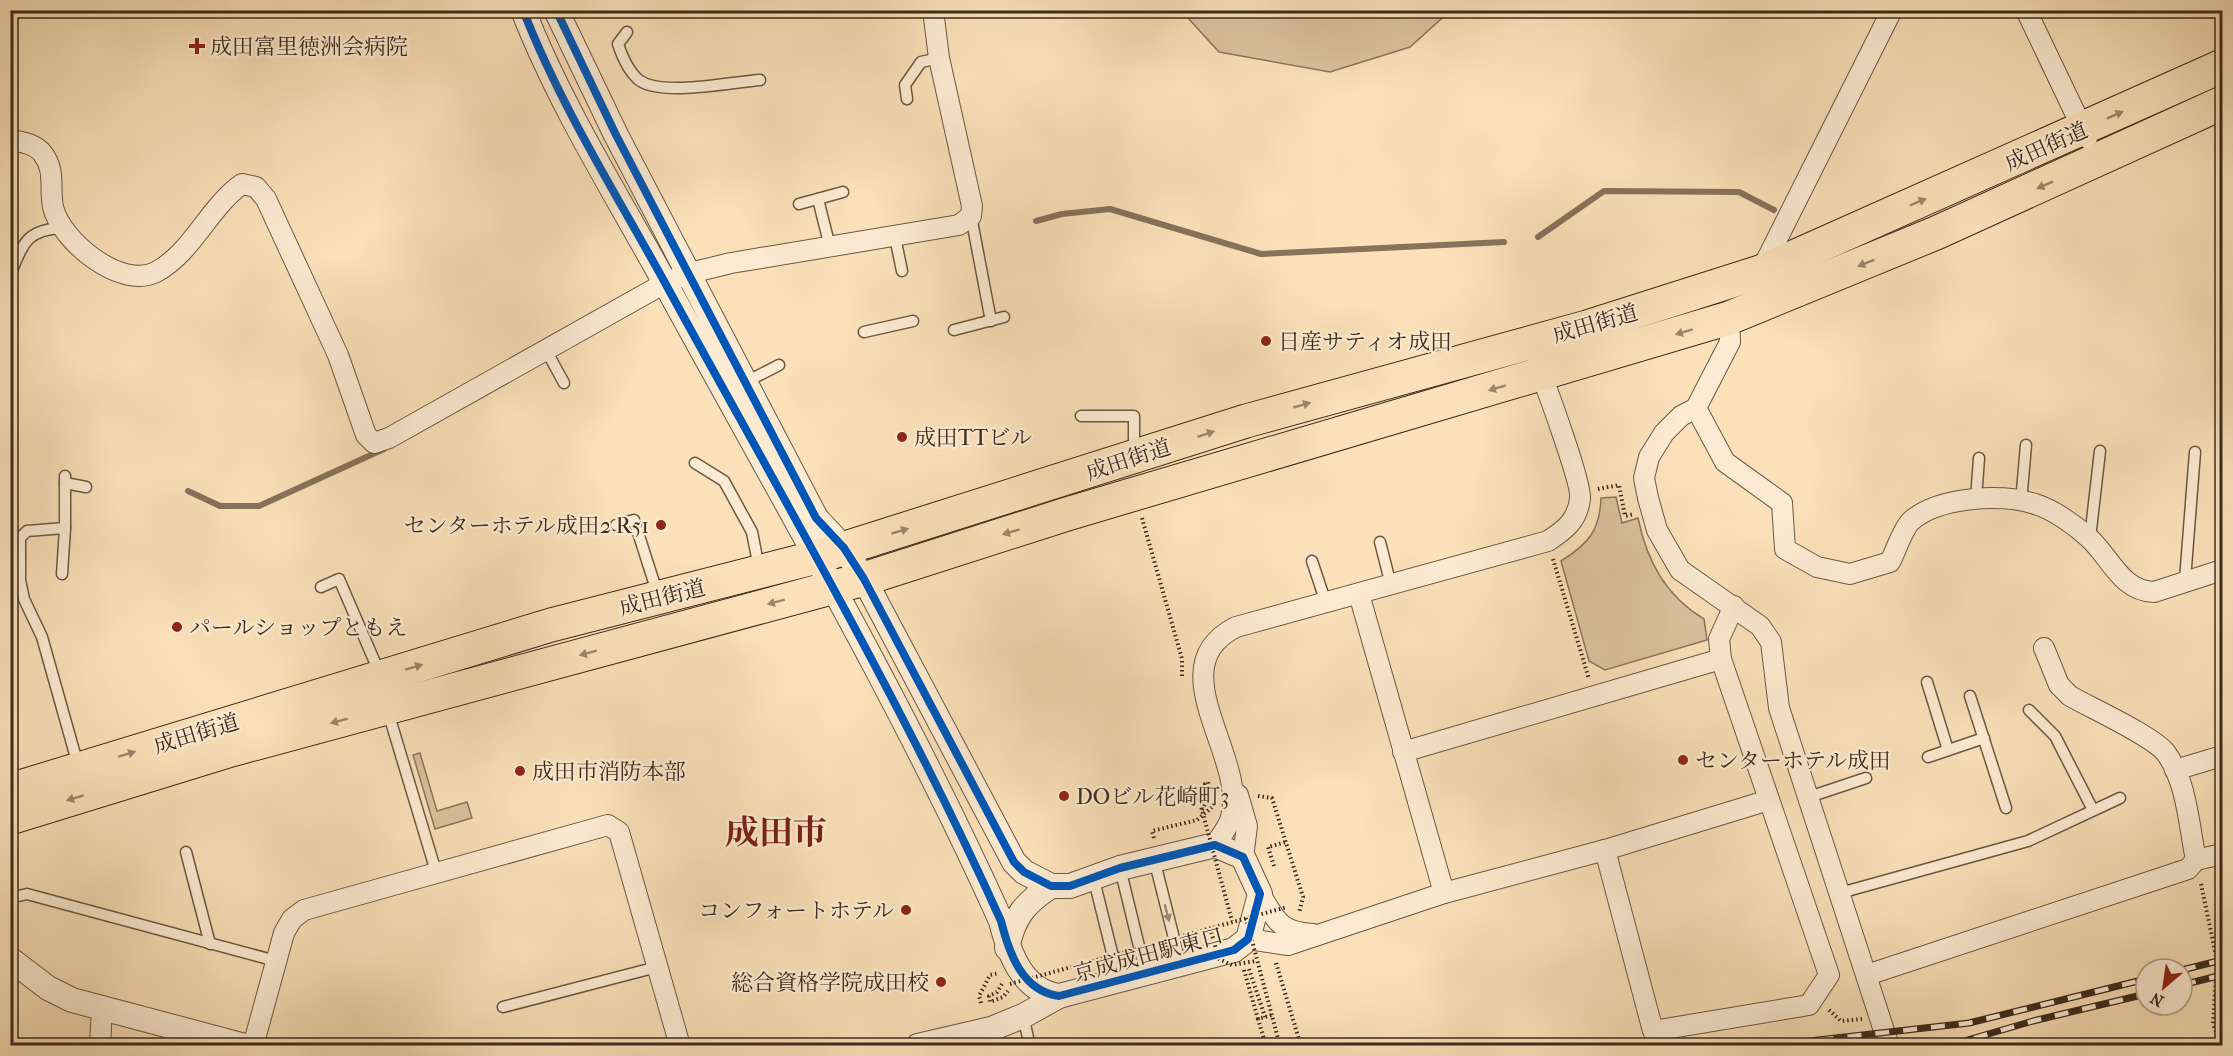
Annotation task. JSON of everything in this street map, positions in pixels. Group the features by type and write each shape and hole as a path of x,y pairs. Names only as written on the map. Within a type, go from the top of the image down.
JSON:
{"highway":[{"name":"成田街道","path":"10,818 231,750 551,625 830,553 1246,421 1587,327 1760,272 2223,66"},
{"name":"成田街道","path":"10,790 79,768 384,692 864,579 1135,495 1299,451 1729,318 1914,243 2098,162 2223,103"}],"street":[{"path":"523,10 580,129 665,283 830,553 864,579 1004,846 1024,872 1051,886 1070,886 1120,868 1157,850 1215,845 1243,857"},
{"path":"556,10 611,125 816,518 830,553"},
{"path":"10,140 30,145 42,152 53,183 53,206 62,228 74,243 112,268 136,275 153,273 181,250 228,194 242,184 256,187 271,209 338,355 366,435 374,443 389,438 665,283 690,273 731,263 819,253 895,237 937,224 960,225 970,216 972,206 939,58 933,10"},
{"path":"1760,272 1892,10"},
{"path":"2028,11 2098,162"},
{"path":"1729,318 1730,342 1696,408 1680,416 1664,433 1649,457 1644,478 1648,498 1658,530 1680,570 1760,626 1771,642 1777,676 1777,698 1889,1046"},
{"path":"1215,845 1231,819 1220,784 1202,680 1209,650 1223,634 1236,627 1548,541 1567,528 1574,519 1578,510 1580,492 1528,342"},
{"path":"1696,408 1725,462 1782,503 1785,549 1817,567 1850,574 1890,562 1910,522 1948,501 1976,499 2033,503 2052,511 2090,538 2124,580 2144,592 2154,592 2185,580 2223,570"},
{"name":"京成成田駅東口","path":"830,553 832,586 930,772 983,882 1001,921 1012,966 1034,987 1043,993 1059,996 1224,955 1246,935 1260,894"},
{"path":"1359,594 1444,893"},
{"path":"1605,850 1653,1031 1809,1005 1815,997 1828,975 1721,658 1719,639 1734,606"},
{"path":"2044,648 2059,685 2070,696 2165,751 2175,770 2186,806 2196,860"},
{"path":"1403,752 1721,658"},
{"path":"2175,770 2223,756"},
{"path":"1220,784 1239,796 1247,826 1243,857 1260,894 1276,919 1291,932 1320,934"},
{"path":"1246,935 1288,945 1444,893 1605,850 1769,800"},
{"path":"253,1046 284,933 292,919 304,910 437,875 608,825 619,832 680,1046"},
{"path":"1867,975 2187,868 2196,860 2223,854"},
{"path":"991,1029 1002,1014 1017,1004 1022,988 1012,966 1012,925 1032,898 1051,886"},
{"path":"11,962 48,988 72,1000 245,1046"},
{"path":"918,1046 991,1029 1023,1016 1059,996"},
{"path":"99,1046 102,1009"}],"lane":[{"path":"627,32 618,44 622,56 640,80 660,89 760,80"},
{"path":"907,99 905,85 921,62 939,58"},
{"path":"799,204 843,192"},
{"path":"818,199 819,253"},
{"path":"970,216 991,321"},
{"path":"10,275 24,244 33,234 42,229 62,228"},
{"path":"895,237 902,271"},
{"path":"954,330 1004,317"},
{"path":"864,332 913,321"},
{"path":"546,350 564,383"},
{"path":"746,382 779,365"},
{"path":"1081,416 1134,416 1134,457"},
{"path":"2021,502 2026,445"},
{"path":"2090,538 2100,451"},
{"path":"2185,580 2195,453"},
{"path":"1976,499 1979,458"},
{"path":"695,463 724,481 752,532 760,572"},
{"path":"62,574 65,480 86,487"},
{"path":"616,525 634,520 659,598"},
{"path":"65,528 27,531 20,538 20,580 24,599 42,637 79,768"},
{"path":"1380,542 1391,585"},
{"path":"1312,561 1326,603"},
{"path":"321,587 339,579 384,692 437,875"},
{"path":"1927,682 1948,750"},
{"path":"1970,696 2006,808"},
{"path":"2029,710 2058,741 2093,810"},
{"path":"1928,757 1984,738"},
{"path":"1809,797 1866,778"},
{"path":"1840,893 2028,841 2120,798"},
{"name":"京成成田駅東口","path":"1157,850 1181,966"},
{"path":"186,852 210,944"},
{"name":"京成成田駅東口","path":"1120,868 1146,975"},
{"name":"京成成田駅東口","path":"1093,876 1120,982"},
{"path":"10,898 27,894 276,961"},
{"path":"503,1007 657,967"},
{"path":"1023,1016 1030,1046"}],"path":[{"path":"1580,492 1619,485 1625,516 1636,513 1634,501 1648,498"},
{"path":"1135,495 1182,659 1182,683"},
{"path":"1548,541 1594,696"},
{"path":"1202,810 1208,798 1205,784 1208,783 1210,794"},
{"path":"1249,794 1272,798 1303,897 1298,919"},
{"path":"1199,799 1281,1046"},
{"path":"1157,850 1152,831 1197,820 1215,804"},
{"path":"1269,851 1268,847 1286,842"},
{"path":"2196,860 2215,947 2217,976 2213,1024 2222,1046"},
{"path":"1210,928 1219,959 1232,965 1246,935 1287,907"},
{"path":"981,1003 979,996 990,975 1001,973 1003,983 997,992 989,996 990,1002 1003,997 1012,966 1210,928 1246,935"},
{"path":"2215,947 2223,946"},
{"path":"1276,963 1300,1046"},
{"path":"1265,1017 1247,970 1266,1046"},
{"path":"1815,997 1841,1021 1880,1018"},
{"path":"1258,1018 1272,1015"}],"shaded area":[{"path":"1185,10 1450,11 1410,47 1330,72 1219,52 1188,18"},
{"path":"1616,497 1622,523 1638,518 1647,549 1660,576 1679,600 1704,619 1707,640 1605,670 1589,661 1561,561 1591,536 1598,519 1601,498"},
{"path":"420,753 437,811 467,802 472,818 435,829 413,755"}],"waterway":[{"path":"1538,237 1604,191 1739,192 1774,210"},
{"path":"1036,221 1062,214 1110,209 1261,254 1504,242"},
{"path":"188,491 220,506 259,506 384,449"}],"railway":[{"path":"2194,967 2222,960"},
{"path":"2194,982 2222,975"},
{"path":"1764,1046 1969,1023 2134,982"},
{"path":"1947,1046 2033,1021 2134,997"}],"cycle path":[{"path":"523,10 554,80 589,148 881,677 963,839 1001,921 1008,946 1026,979 1046,993 1059,996 1234,950 1248,939 1260,894 1243,857 1215,845 1120,868 1070,886 1051,886 1024,872 1014,862 864,579 844,548 816,518 616,135 556,10"}],"place":[{"name":"成田富里徳洲会病院","path":"197,46"},
{"name":"日産サティオ成田","path":"1266,341"},
{"name":"成田TTビル","path":"902,437"},
{"name":"センターホテル成田2 R51","path":"661,525"},
{"name":"パールショップともえ","path":"177,627"},
{"name":"センターホテル成田","path":"1683,760"},
{"name":"成田市消防本部","path":"520,771"},
{"name":"DOビル花崎町3","path":"1064,796"},
{"name":"コンフォートホテル","path":"906,910"},
{"name":"総合資格学院成田校","path":"941,982"}],"district":[{"name":"成田市","path":"776,832"}]}
